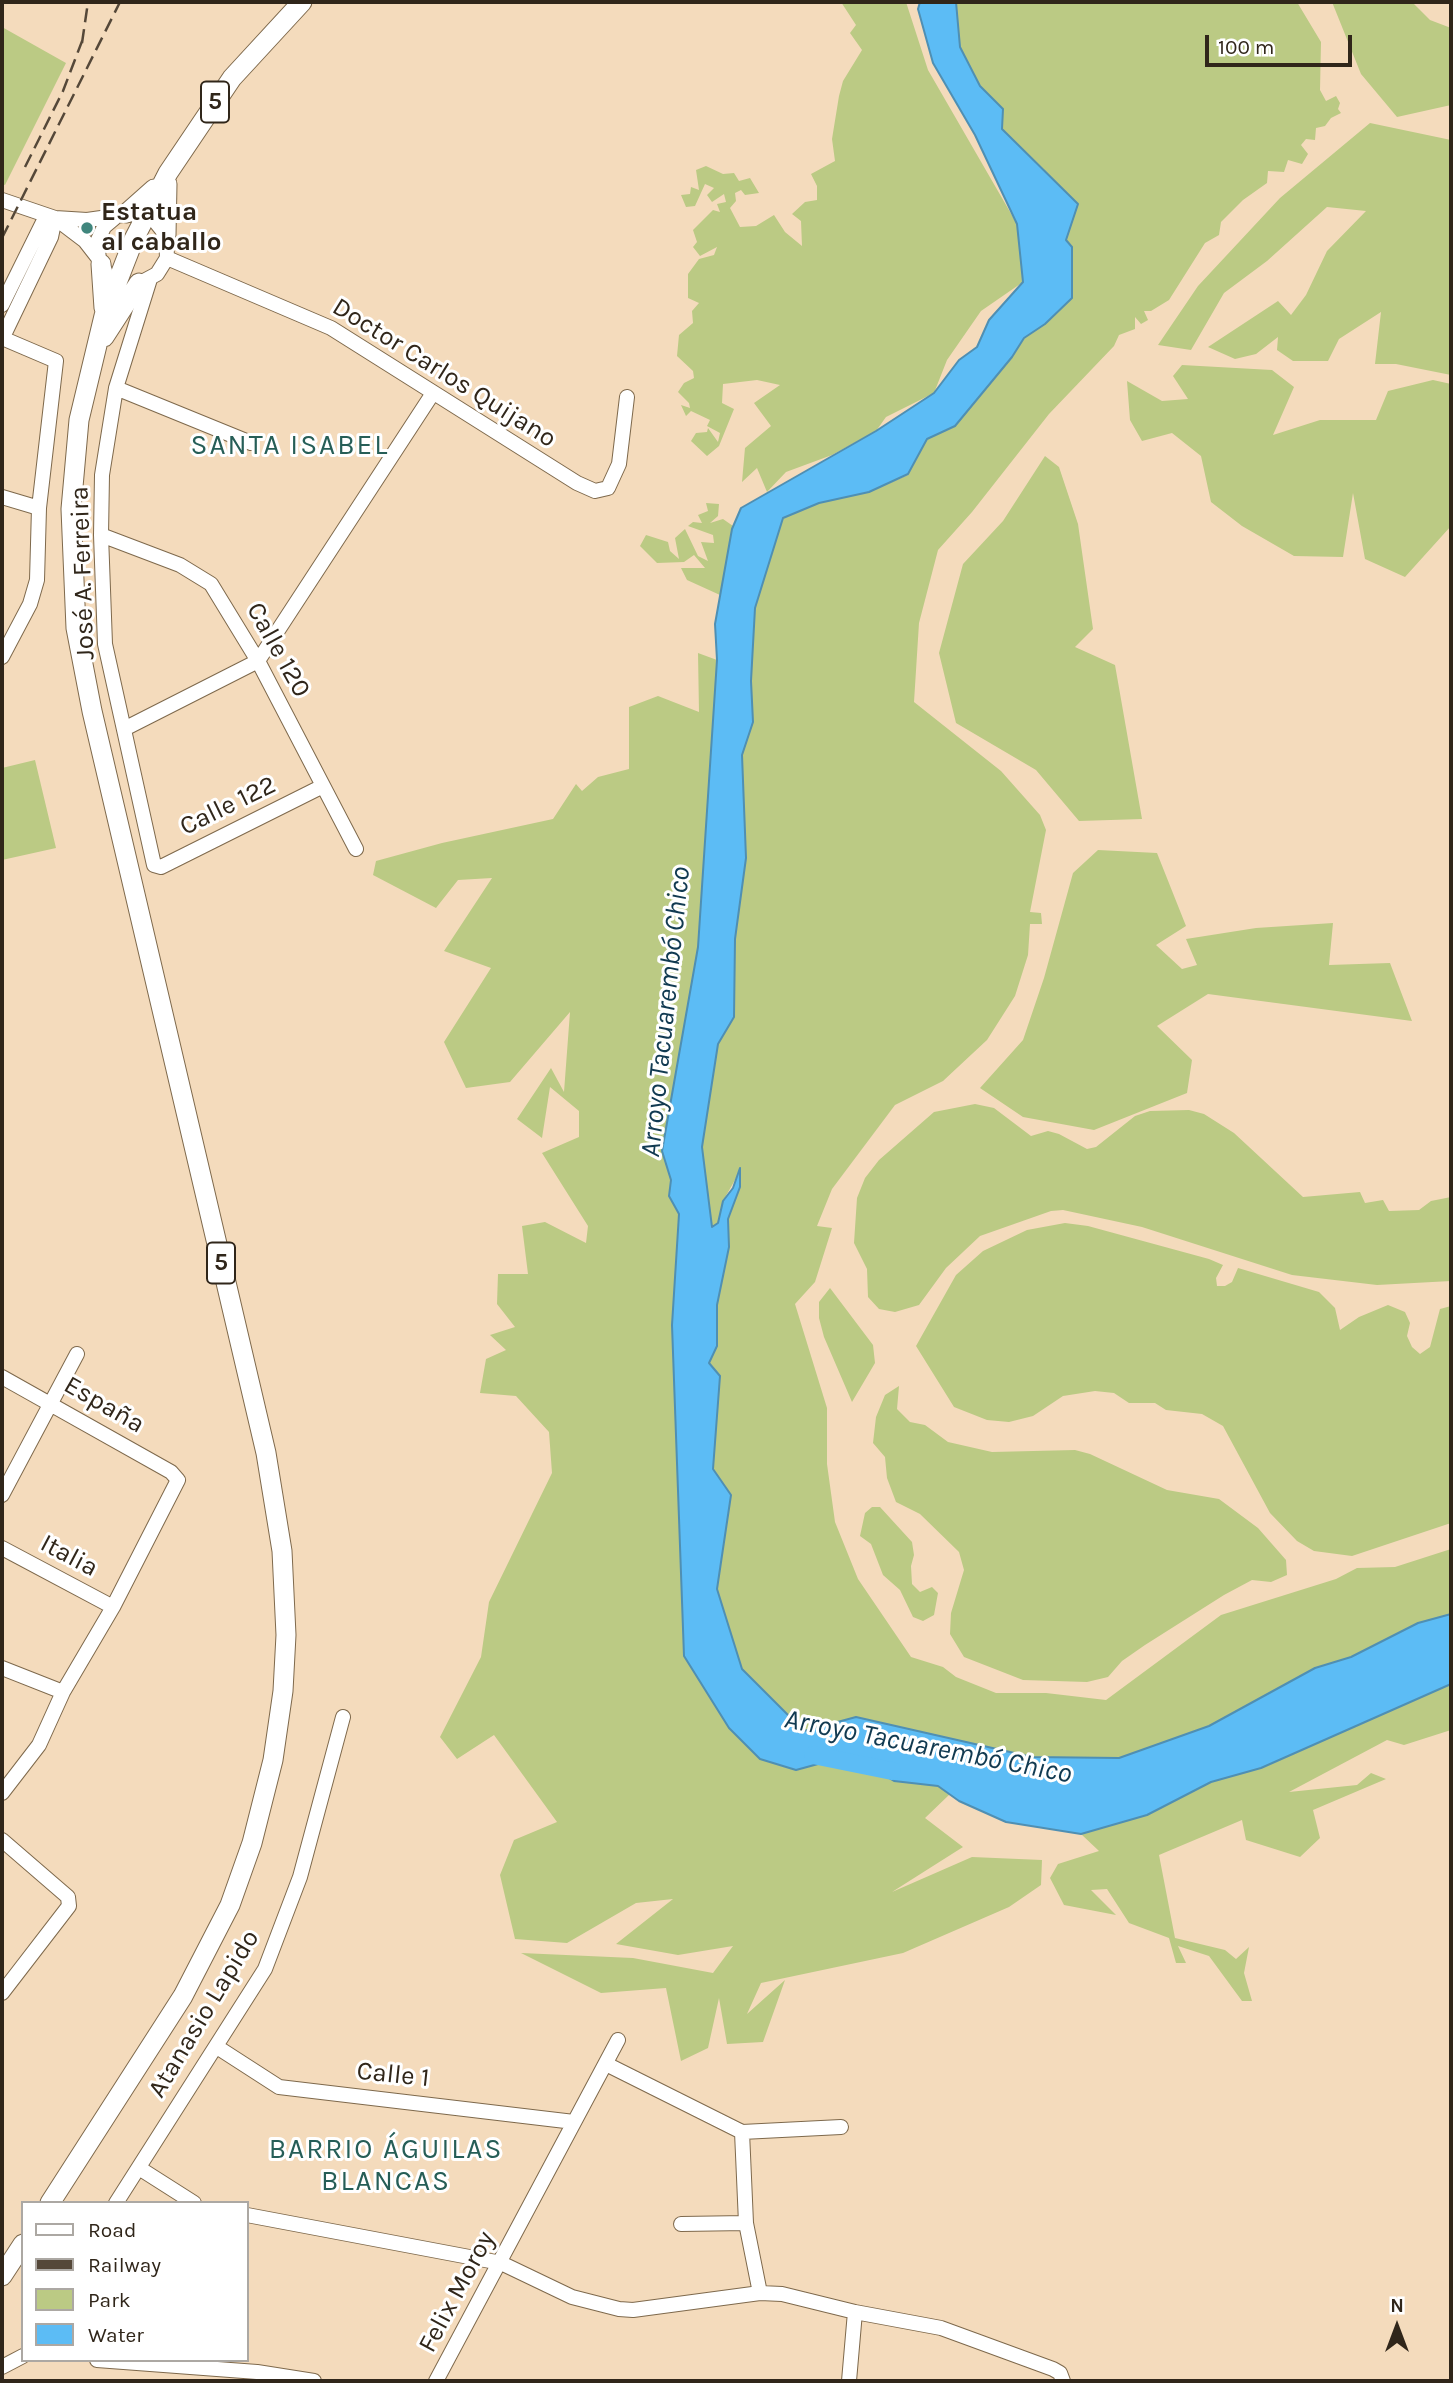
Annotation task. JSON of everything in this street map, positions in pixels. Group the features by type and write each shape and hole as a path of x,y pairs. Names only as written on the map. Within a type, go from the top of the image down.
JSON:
{"highway":[{"name":"5","path":"51,2201 183,1996 230,1905 252,1843 273,1760 283,1691 286,1634 282,1550 266,1452 92,711 76,628 71,551 72,497 79,420 94,352 117,280 130,215 168,173 232,78 302,2"},
{"path":"166,235 168,173"},
{"path":"100,262 104,316"},
{"path":"94,352 145,281"},
{"path":"2,2276 21,2247"}],"street":[{"path":"2,200 50,217 87,220 130,215 161,227 166,235 167,258 145,281 117,280 85,241 50,217"},
{"path":"100,262 100,234 130,215"},
{"path":"2,305 50,217"},
{"path":"2,657 34,594 40,508 56,361 2,338 51,237 50,217"},
{"name":"Doctor Carlos Quijano","path":"167,258 331,328 577,483 595,491 608,488 619,464 626,397"},
{"name":"José A. Ferreira","path":"145,281 116,388 102,475 101,535 105,644 154,865"},
{"path":"116,388 251,443"},
{"path":"124,729 258,661 433,393"},
{"path":"2,496 40,508"},
{"name":"Calle 120","path":"101,535 200,575 211,584 258,661 356,849"},
{"name":"Calle 122","path":"154,865 161,867 323,786"},
{"path":"2,1495 77,1354"},
{"name":"España","path":"2,1377 171,1472 178,1480 114,1607"},
{"name":"Italia","path":"2,1548 114,1607"},
{"path":"2,1793 39,1745 64,1692 114,1607"},
{"path":"2,1668 64,1692"},
{"name":"Atanasio Lapido","path":"117,2201 265,1969 285,1923 330,1774 343,1717"},
{"path":"2,1840 68,1897 69,1906 2,1993"},
{"name":"Felix Moroy","path":"436,2381 618,2040"},
{"name":"Calle 1","path":"217,2047 273,2084 285,2088 574,2122"},
{"path":"606,2064 742,2132 841,2127"},
{"path":"742,2132 746,2223 760,2293"},
{"path":"139,2168 191,2201"},
{"path":"248,2216 501,2263 572,2297 633,2310 760,2293 782,2294 855,2312 941,2328 1061,2377"},
{"path":"681,2224 746,2223"},
{"path":"849,2381 855,2312"},
{"path":"2,2367 21,2354"},
{"path":"124,2362 257,2372 313,2381"}],"green space":[{"path":"841,2 906,2 928,70 1017,224 1023,282 981,311 947,360 934,393 886,417 876,431 832,455 786,472 767,492 757,468 742,482 745,448 771,426 754,403 780,385 757,380 723,384 722,403 734,409 719,446 707,456 691,441 696,433 707,432 708,428 718,442 720,433 707,426 710,420 691,411 686,416 681,405 690,408 689,403 678,392 684,383 694,378 693,371 677,356 679,335 693,323 692,311 699,303 688,298 688,274 699,259 714,255 717,247 700,256 693,247 697,242 693,230 713,210 720,212 717,204 726,202 724,194 712,202 707,195 714,188 705,184 695,206 686,207 681,195 690,194 691,187 699,190 696,170 706,166 723,174 734,173 739,181 750,178 759,193 745,195 741,190 735,193 736,201 730,208 740,227 756,226 774,215 785,232 802,246 801,221 792,214 805,202 817,200 817,186 811,174 835,161 832,139 839,96 843,81 862,50 850,33 856,25"},
{"path":"956,2 1297,2 1321,42 1320,90 1326,101 1336,96 1341,113 1331,118 1325,126 1316,128 1315,140 1306,139 1301,145 1308,154 1302,164 1288,160 1284,172 1268,171 1267,183 1243,200 1221,222 1219,235 1205,243 1169,300 1151,311 1144,311 1148,320 1141,324 1135,317 1135,329 1119,335 1114,346 1049,414 972,512 938,550 919,623 914,702 1001,771 1040,815 1046,830 1030,912 1041,913 1042,924 1030,924 1028,955 1015,996 987,1040 943,1081 895,1105 832,1189 817,1226 832,1228 815,1282 795,1304 827,1408 827,1464 835,1522 858,1579 911,1657 943,1667 956,1677 996,1693 1046,1693 1106,1700 1221,1615 1336,1579 1357,1568 1395,1567 1451,1549 1451,1614 1418,1623 1351,1657 1315,1668 1209,1726 1119,1758 1032,1757 857,1717 804,1732 742,1669 717,1589 731,1495 713,1470 720,1376 708,1363 717,1346 717,1305 729,1247 728,1219 740,1187 740,1171 723,1201 718,1223 711,1228 702,1147 718,1044 734,1017 735,939 746,858 742,755 753,722 751,681 755,608 783,518 819,503 869,492 908,475 927,439 955,426 1012,357 1024,338 1045,324 1066,240 1002,129 1003,109 980,86 960,47"},
{"path":"1332,2 1412,2 1430,20 1451,28 1451,105 1397,117 1361,74"},
{"path":"2,27 66,63 5,185 2,184"},
{"path":"1370,123 1451,140 1451,375 1396,364 1375,364 1381,312 1339,339 1328,361 1293,361 1277,350 1278,337 1256,354 1235,359 1208,347 1278,301 1291,315 1306,295 1327,251 1366,211 1327,207 1267,261 1224,293 1191,350 1158,345 1198,286 1280,198"},
{"path":"1182,365 1272,370 1294,387 1273,435 1320,420 1376,420 1388,391 1433,380 1451,384 1451,526 1405,577 1365,559 1353,493 1343,557 1294,556 1242,526 1211,502 1201,456 1172,433 1142,441 1130,420 1127,381 1162,401 1188,399 1173,376"},
{"path":"1045,456 1059,467 1078,524 1093,629 1075,647 1115,665 1142,819 1079,821 1036,770 956,723 939,653 963,564 1003,521"},
{"path":"706,503 719,504 718,516 710,523 723,519 733,526 720,595 687,580 681,568 705,568 694,555 684,562 657,563 640,546 646,535 668,542 670,551 679,559 675,538 685,529 698,556 708,561 701,542 714,543 713,535 688,526 693,522 702,523 698,515 708,511"},
{"path":"698,653 717,660 698,947 662,1151 671,1180 669,1196 679,1214 672,1325 684,1656 796,1770 851,1755 894,1781 938,1786 950,1794 925,1818 963,1847 892,1892 972,1857 1042,1860 1041,1885 1009,1907 903,1953 761,1983 747,2014 785,1980 763,2042 727,2044 719,1998 708,2048 681,2061 666,1988 601,1993 521,1953 633,1958 713,1973 733,1946 678,1955 616,1944 673,1899 636,1903 567,1943 515,1939 500,1875 514,1840 557,1822 494,1735 457,1759 440,1737 481,1657 489,1602 552,1473 549,1432 516,1396 480,1393 486,1359 506,1350 490,1335 515,1327 497,1304 498,1274 528,1274 522,1226 545,1222 586,1243 588,1226 542,1153 579,1137 579,1111 550,1087 542,1138 517,1119 551,1068 564,1092 570,1012 510,1082 466,1088 444,1042 491,968 444,951 492,878 458,880 436,908 373,875 376,861 442,843 553,819 576,784 582,791 598,777 629,769 629,707 658,696 699,712"},
{"path":"35,760 56,848 2,860 2,768"},
{"path":"1098,850 1157,853 1186,926 1156,945 1182,969 1197,965 1186,939 1256,928 1333,923 1329,965 1390,963 1412,1021 1208,994 1157,1026 1192,1060 1187,1093 1094,1130 1023,1117 980,1088 1023,1040 1044,978 1073,873"},
{"path":"975,1104 994,1108 1031,1136 1048,1131 1087,1149 1096,1147 1135,1116 1150,1111 1189,1110 1204,1114 1234,1133 1303,1197 1360,1192 1365,1203 1383,1200 1389,1211 1419,1210 1431,1201 1451,1197 1451,1281 1377,1285 1292,1275 1142,1227 1063,1210 1051,1211 980,1236 946,1268 919,1305 895,1312 879,1309 868,1297 867,1269 854,1243 857,1198 865,1178 879,1160 934,1112"},
{"path":"1065,1223 1088,1226 1209,1259 1223,1265 1216,1278 1217,1286 1232,1282 1238,1268 1319,1292 1335,1308 1340,1330 1359,1317 1388,1305 1405,1312 1410,1323 1407,1336 1412,1347 1420,1354 1430,1347 1440,1309 1451,1306 1451,1523 1352,1556 1314,1551 1297,1541 1270,1513 1223,1426 1202,1414 1166,1410 1155,1403 1129,1403 1114,1393 1095,1391 1063,1396 1033,1416 1009,1422 987,1420 954,1407 916,1346 956,1275 983,1251 1027,1230"},
{"path":"830,1288 873,1345 875,1363 852,1402 824,1337 819,1318 819,1302"},
{"path":"899,1386 897,1409 910,1422 925,1425 948,1442 992,1452 1075,1450 1090,1454 1167,1490 1219,1499 1258,1528 1286,1560 1287,1575 1271,1582 1252,1580 1224,1595 1122,1661 1108,1677 1087,1682 1023,1680 964,1657 950,1634 951,1613 964,1570 959,1552 920,1514 896,1502 887,1478 885,1457 873,1443 876,1417 885,1395"},
{"path":"872,1507 880,1507 912,1542 912,1584 920,1592 932,1587 938,1593 934,1615 923,1621 913,1617 900,1590 883,1575 871,1544 860,1536 865,1513"},
{"path":"1451,1684 1451,1730 1404,1745 1387,1740 1289,1792 1357,1785 1371,1773 1386,1779 1313,1810 1320,1838 1300,1857 1246,1840 1242,1820 1159,1855 1175,1938 1225,1950 1236,1959 1249,1947 1244,1973 1252,2001 1242,2001 1209,1956 1178,1946 1186,1963 1176,1963 1169,1938 1129,1923 1107,1889 1091,1890 1116,1915 1064,1905 1050,1878 1058,1864 1099,1851 1081,1834 1147,1815 1211,1782 1262,1768"}],"water":[{"path":"920,2 956,2 960,47 980,86 1003,109 1002,129 1078,204 1066,240 1072,247 1072,298 1045,324 1024,338 1012,357 955,426 927,439 908,474 869,492 819,503 783,518 755,608 751,681 753,722 742,755 746,858 735,939 734,1017 718,1044 702,1147 712,1227 718,1223 723,1201 733,1188 740,1168 740,1187 728,1219 729,1247 717,1305 717,1346 709,1363 720,1376 713,1469 731,1495 717,1589 742,1669 804,1731 856,1717 1032,1757 1119,1758 1209,1726 1315,1668 1351,1657 1418,1623 1451,1614 1451,1684 1261,1768 1211,1782 1147,1815 1081,1834 1006,1822 959,1801 938,1786 894,1781 851,1755 796,1770 760,1759 729,1728 684,1656 672,1325 679,1214 669,1196 671,1180 662,1151 698,947 717,660 715,624 732,529 741,508 876,431 934,393 959,360 977,347 989,320 1023,282 1017,224 975,135 933,63 918,9"}],"waterway":[{"name":"Arroyo Tacuarembó Chico","path":"813,1755 892,1771"}],"railway":[{"path":"82,43 88,2"},
{"path":"2,238 120,2"},
{"path":"25,167 63,91 84,36"}],"place":[{"name":"Estatua al caballo","path":"87,228"}],"district":[{"name":"SANTA ISABEL","path":"290,446"},
{"name":"BARRIO ÁGUILAS BLANCAS","path":"386,2166"}]}
